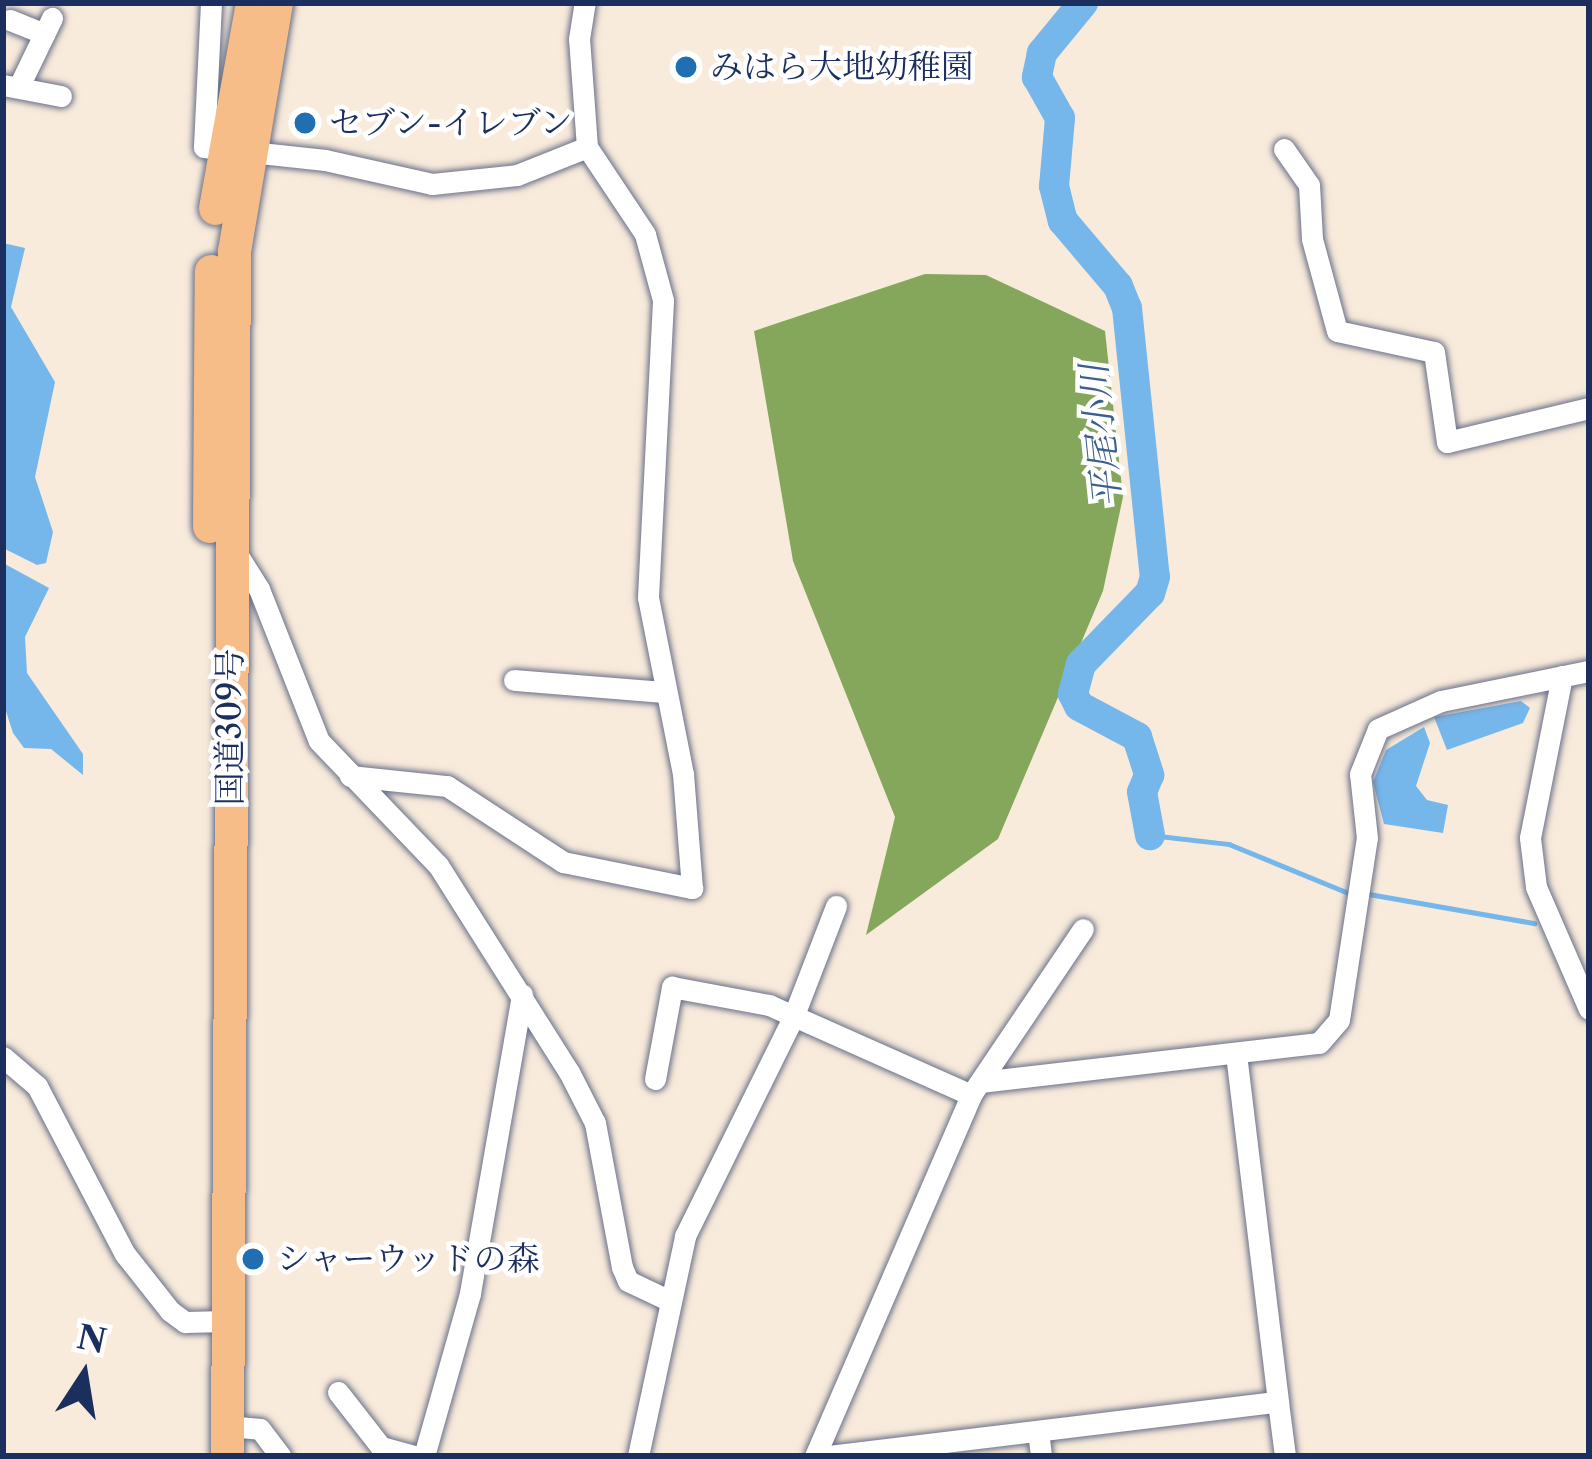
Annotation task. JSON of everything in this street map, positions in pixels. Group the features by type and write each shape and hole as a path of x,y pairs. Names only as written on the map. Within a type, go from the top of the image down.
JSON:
{"highway":[{"name":"国道309号","path":"227,1441 215,1322 210,313 252,3"},
{"name":"国道309号","path":"206,1456 215,1322 234,153 276,3"}],"street":[{"path":"211,3 204,147 325,160 432,184 517,175 587,147"},
{"path":"350,776 447,786 563,862 692,888 686,794 648,597 663,300 645,234 587,147 579,39 585,3"},
{"path":"11,18 48,26 12,82 61,96"},
{"path":"1283,149 1309,184 1312,239 1337,331 1434,352 1448,442 1589,408"},
{"path":"231,545 259,590 319,741 438,865 522,994 595,1123 628,1281 668,1300"},
{"path":"655,1079 672,987 794,1015 976,1089 1236,1054 1332,1034 1367,838 1360,774 1378,729 1441,701 1589,671"},
{"path":"1562,676 1532,810 1535,887 1589,1009"},
{"path":"514,680 664,692"},
{"path":"638,1456 668,1300 686,1236 794,1015 836,906"},
{"path":"814,1456 976,1089 1083,929"},
{"path":"424,1456 470,1293 522,994"},
{"path":"1236,1054 1285,1456"},
{"path":"3,1057 37,1086 149,1286 185,1322 215,1322"},
{"path":"338,1392 381,1447 414,1456"},
{"path":"829,1456 1278,1402"},
{"path":"227,1441 260,1429 280,1456"},
{"path":"1038,1431 1041,1456"}],"green space":[{"path":"925,274 986,275 1105,331 1123,497 1103,591 998,839 866,935 895,817 793,561 754,331"}],"water":[{"path":"3,243 25,248 11,307 55,382 35,477 53,532 46,563 37,565 3,548"},
{"path":"3,563 49,588 25,637 27,673 83,754 83,775 51,749 24,748 13,733 3,702"},
{"path":"1521,701 1530,708 1523,723 1447,750 1434,717"},
{"path":"1424,727 1430,743 1416,786 1427,800 1448,805 1443,833 1384,824 1373,782 1386,750"}],"waterway":[{"name":"平尾小川","path":"1083,3 1042,53 1037,77 1060,118 1054,186 1063,221 1118,286 1127,308 1155,577 1150,593 1081,664 1073,694 1079,706 1137,737 1149,775 1142,792 1150,835"},
{"path":"1150,835 1229,844 1351,894"},
{"path":"1369,894 1534,923"}],"place":[{"name":"みはら大地幼稚園","path":"686,67"},
{"name":"セブン-イレブン","path":"305,123"},
{"name":"シャーウッドの森","path":"253,1259"}]}
